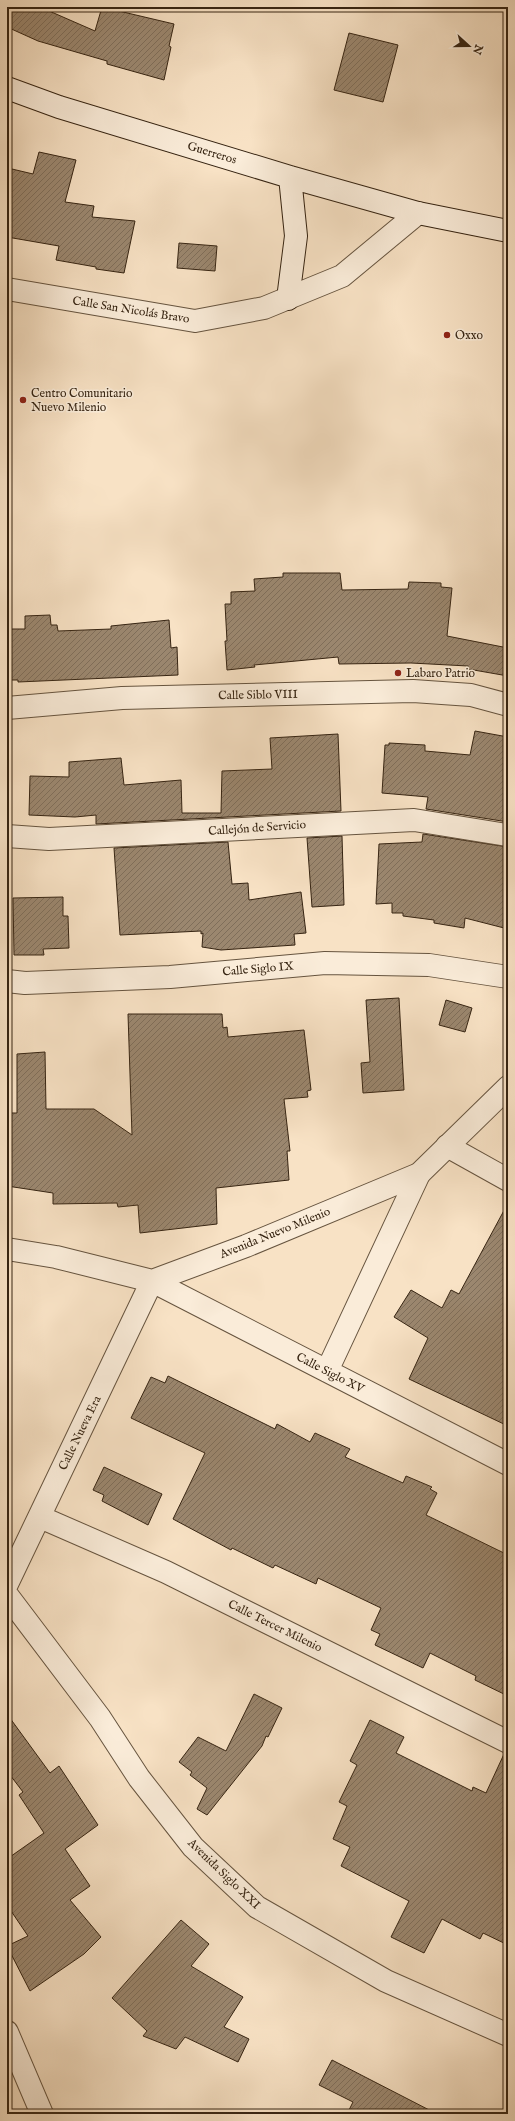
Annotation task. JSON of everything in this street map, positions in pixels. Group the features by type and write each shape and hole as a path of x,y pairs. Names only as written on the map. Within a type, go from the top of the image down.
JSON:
{"street":[{"name":"Guerreros","path":"7,88 59,107 290,177 418,213 508,231"},
{"path":"288,299 296,236 290,177"},
{"name":"Calle San Nicolás Bravo","path":"7,289 195,321 264,308 342,276 418,213"},
{"name":"Calle Siblo VIII","path":"7,708 122,698 413,691 470,695 508,705"},
{"name":"Callejón de Servicio","path":"7,836 57,839 414,820 507,835"},
{"name":"Calle Siglo IX","path":"7,981 24,982 170,977 325,963 429,964 508,977"},
{"name":"Avenida Nuevo Milenio","path":"152,1281 246,1246 419,1174 508,1087"},
{"path":"447,1146 508,1180"},
{"path":"327,1371 419,1174"},
{"path":"7,1249 56,1257 152,1281"},
{"name":"Calle Siglo XV","path":"152,1281 508,1464"},
{"name":"Calle Nueva Era","path":"7,1584 152,1281"},
{"name":"Calle Tercer Milenio","path":"40,1517 166,1572 508,1742"},
{"name":"Avenida Siglo XXI","path":"7,1595 100,1718 139,1778 193,1846 257,1907 386,1980 508,2035"},
{"path":"7,2032 42,2114"}],"building":[{"path":"7,7 40,7 95,31 102,7 174,24 164,80 107,64 107,61 38,41 7,27"},
{"path":"349,33 398,45 383,102 334,90"},
{"path":"39,152 76,160 65,202 94,206 92,217 135,221 124,273 96,269 96,267 56,260 59,246 7,237 7,186 12,169 33,174"},
{"path":"179,243 217,246 215,271 177,268"},
{"path":"283,573 340,573 342,590 408,589 409,582 441,583 441,587 452,588 447,636 508,648 508,676 468,669 468,666 411,663 339,664 338,657 254,665 255,667 227,670 225,604 231,604 231,592 255,591 254,579 283,577"},
{"path":"50,615 51,625 57,625 58,631 111,629 111,626 169,620 171,648 177,647 178,675 18,682 18,680 7,680 7,629 25,629 25,616"},
{"path":"475,731 508,737 508,822 426,809 428,797 382,793 385,745 389,745 389,743 425,745 425,751 470,755"},
{"path":"338,734 341,811 96,824 96,815 75,817 29,815 30,776 69,777 69,762 121,758 124,785 181,780 182,813 221,813 222,771 272,769 270,738"},
{"path":"423,834 508,847 508,929 465,918 464,928 434,923 434,920 403,916 403,913 392,913 392,903 376,904 379,844 422,842"},
{"path":"342,836 344,905 312,907 307,838"},
{"path":"228,842 232,884 248,883 249,900 301,892 306,933 294,934 295,945 221,950 202,947 203,933 201,934 201,931 120,935 114,848"},
{"path":"63,897 63,916 68,916 69,948 43,949 44,955 14,955 13,898"},
{"path":"399,998 404,1090 363,1093 361,1063 370,1062 366,1000"},
{"path":"446,1000 472,1008 465,1032 439,1025"},
{"path":"128,1014 222,1014 223,1028 227,1027 228,1037 304,1030 311,1090 307,1091 308,1097 284,1099 290,1151 287,1151 289,1180 216,1188 217,1224 140,1233 138,1205 118,1207 117,1203 53,1204 53,1193 7,1186 7,1113 17,1113 17,1054 45,1052 46,1109 94,1109 132,1135"},
{"path":"508,1203 508,1426 409,1379 428,1338 394,1317 411,1290 442,1308 451,1290 459,1294"},
{"path":"168,1376 275,1429 277,1424 310,1442 315,1433 350,1449 345,1457 403,1483 406,1476 432,1487 430,1489 437,1493 426,1515 508,1555 508,1696 475,1680 476,1676 430,1653 423,1668 375,1645 380,1634 371,1630 381,1608 318,1578 316,1584 275,1565 273,1568 232,1548 231,1550 173,1519 205,1453 131,1418 151,1377 165,1383"},
{"path":"104,1467 162,1494 148,1525 102,1501 104,1495 93,1490"},
{"path":"254,1694 282,1708 262,1746 207,1815 197,1809 207,1788 190,1775 192,1772 179,1762 198,1737 226,1751"},
{"path":"7,1714 50,1773 59,1766 98,1825 65,1849 90,1886 70,1900 101,1937 84,1954 30,1991 7,1946 28,1936 7,1905 7,1859 44,1833 19,1795 23,1792 7,1771"},
{"path":"370,1720 404,1737 396,1753 472,1791 473,1787 486,1793 504,1754 508,1754 508,1945 483,1933 480,1939 442,1919 424,1953 391,1937 409,1901 341,1866 350,1847 333,1839 347,1806 339,1802 357,1765 350,1761"},
{"path":"181,1920 209,1944 191,1966 243,1997 224,2027 249,2039 238,2062 185,2037 176,2049 143,2036 147,2031 112,1998"},
{"path":"332,2060 437,2114 347,2114 353,2102 319,2085"}],"place":[{"name":"Oxxo","path":"447,335"},
{"name":"Centro Comunitario Nuevo Milenio","path":"23,400"},
{"name":"Labaro Patrio","path":"398,673"}]}
